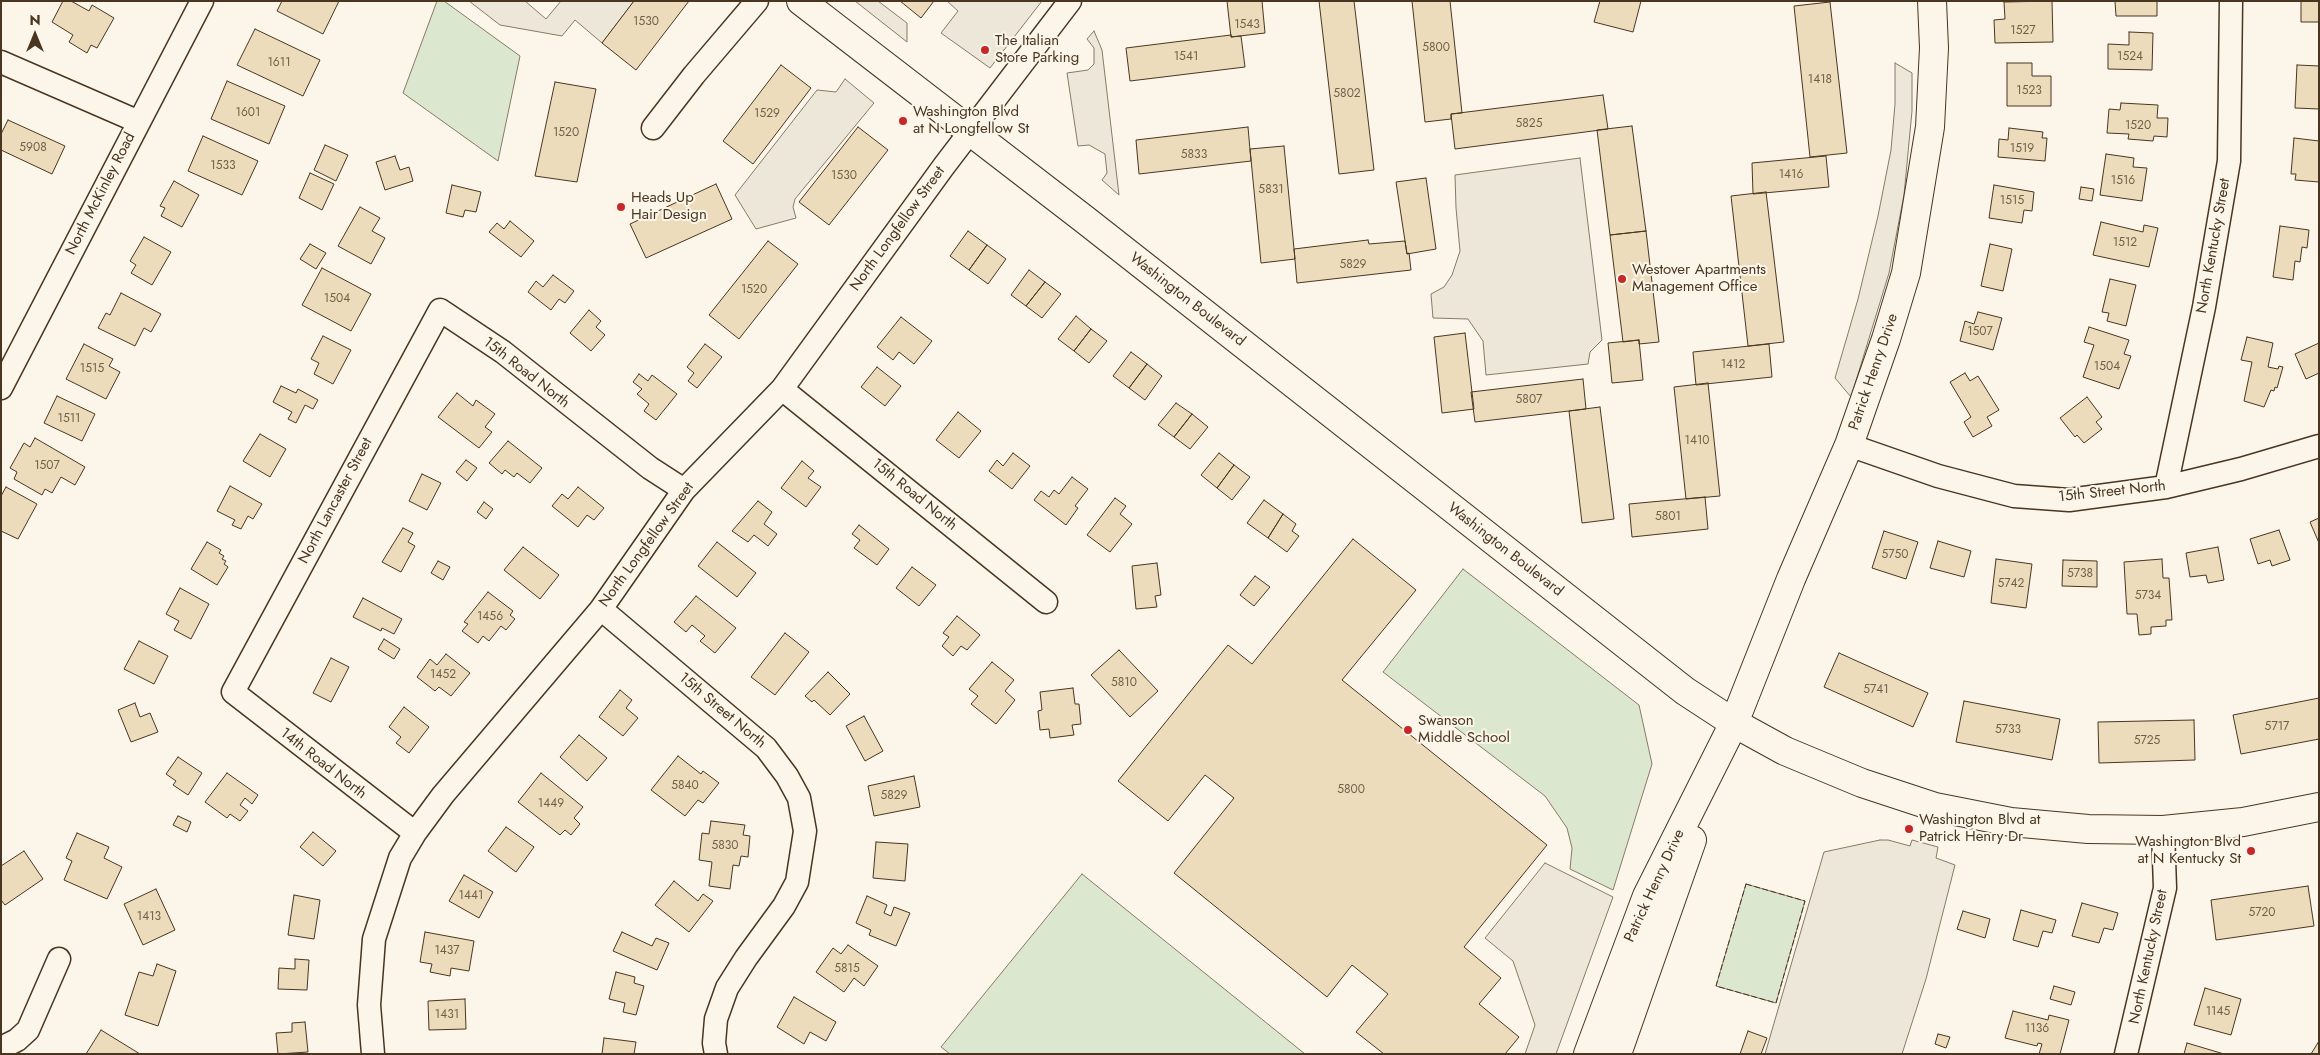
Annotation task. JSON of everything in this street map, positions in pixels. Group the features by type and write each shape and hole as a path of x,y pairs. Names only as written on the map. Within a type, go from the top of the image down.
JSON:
{"main road":[{"name":"Washington Boulevard","path":"801,1 970,131 1685,691 1734,723 1785,751 1862,783 1935,806 2011,822 2088,829 2164,830 2243,822 2319,807"},
{"name":"Patrick Henry Drive","path":"1617,1054 1734,723 1791,580 1849,445 1886,339 1906,273 1919,206 1930,127 1934,48 1932,1"},
{"name":"Patrick Henry Drive","path":"1588,1054 1611,987 1647,896 1734,723"}],"street":[{"name":"North McKinley Road","path":"1,388 202,1"},
{"path":"653,128 694,75 757,1"},
{"name":"North Longfellow Street","path":"373,1054 369,1005 374,939 400,858 415,833 443,796 601,609 684,490 782,388 970,131 1070,1"},
{"name":"North Kentucky Street","path":"2166,487 2204,307 2229,162 2231,1"},
{"path":"1,62 139,122"},
{"name":"15th Road North","path":"440,310 503,352 650,468 684,490"},
{"name":"North Lancaster Street","path":"233,692 440,310"},
{"name":"15th Road North","path":"782,388 1046,602"},
{"name":"15th Street North","path":"1849,445 1938,476 2014,496 2069,500 2166,487 2241,469 2319,446"},
{"name":"15th Street North","path":"601,609 766,748 787,776 799,798 805,831 797,882 784,906 746,958 727,988 716,1019 714,1043 716,1054"},
{"name":"14th Road North","path":"233,692 415,833"},
{"name":"North Kentucky Street","path":"2126,1054 2165,888 2164,830"},
{"path":"1,1048 26,1033 59,959"}],"green space":[{"path":"437,1 444,1 520,56 498,161 403,93"},
{"path":"1463,569 1639,705 1652,764 1613,890 1570,869 1572,848 1567,828 1545,796 1383,672"},
{"path":"1082,874 1305,1054 950,1054 941,1047"},
{"path":"1746,884 1805,901 1776,1003 1716,986"}],"shaded area":[{"path":"469,1 525,1 546,19 561,1 634,1 602,43 575,20 562,36 500,25"},
{"path":"855,1 878,1 907,23 907,42"},
{"name":"The Italian Store Parking","path":"947,1 1042,1 990,68 941,33 958,11"},
{"path":"1094,31 1102,50 1119,195 1102,180 1107,173 1105,154 1089,145 1078,146 1067,73 1088,70 1094,64 1094,48 1087,39"},
{"path":"1895,63 1912,73 1912,111 1904,195 1889,273 1851,397 1835,378 1858,299 1878,216 1891,150 1895,104"},
{"path":"845,79 874,103 795,199 793,207 796,218 756,229 735,195 817,90 836,92"},
{"path":"1580,158 1602,340 1590,352 1588,364 1486,375 1483,341 1468,319 1433,318 1431,294 1444,287 1452,275 1460,251 1455,175"},
{"path":"1888,840 1910,846 1912,840 1938,847 1936,858 1955,865 1926,979 1902,1054 1765,1054 1824,852"},
{"path":"1545,863 1613,897 1556,1054 1525,1054 1535,1025 1513,961 1485,938"}],"building":[{"path":"63,1 71,1 89,11 92,5 114,18 97,48 91,45 87,53 69,42 73,35 52,22"},
{"path":"282,1 339,1 323,34 277,11"},
{"path":"634,1 689,1 636,70 602,43"},
{"path":"900,1 934,1 921,18"},
{"path":"1227,1 1262,1 1265,33 1231,37"},
{"path":"1319,1 1354,1 1374,170 1339,174"},
{"path":"1412,1 1450,1 1462,113 1451,114 1451,119 1425,122"},
{"path":"1600,1 1641,1 1633,32 1594,22"},
{"path":"2052,1 2053,42 1995,43 1994,20 2005,19 2004,2"},
{"path":"2115,1 2157,1 2157,16 2116,16"},
{"path":"2301,1 2319,1 2319,22 2301,22"},
{"path":"1830,2 1847,153 1810,157 1794,6"},
{"path":"255,29 320,60 303,96 237,65"},
{"path":"2129,32 2153,33 2152,70 2108,69 2108,44 2129,45"},
{"path":"1231,35 1231,37 1241,36 1245,67 1130,81 1126,48"},
{"path":"2007,63 2032,63 2032,76 2051,76 2051,106 2007,106"},
{"path":"781,65 811,88 753,164 723,141"},
{"path":"2297,65 2319,66 2319,109 2295,108"},
{"path":"227,81 285,106 269,144 211,119"},
{"path":"555,82 596,89 577,182 535,176"},
{"path":"1603,95 1608,129 1455,149 1451,114"},
{"path":"2121,103 2158,105 2157,118 2168,118 2167,137 2154,136 2153,141 2128,139 2129,134 2107,133 2109,109 2120,110"},
{"path":"8,120 65,146 52,174 1,150 1,134"},
{"path":"1632,126 1646,231 1610,235 1597,130"},
{"path":"858,127 888,150 829,225 799,202"},
{"path":"1248,127 1251,161 1139,174 1136,140"},
{"path":"2009,128 2043,132 2042,138 2047,138 2045,161 1998,157 1999,139 2008,140"},
{"path":"203,136 258,161 242,195 188,171"},
{"path":"2294,138 2319,141 2319,182 2295,180 2296,174 2291,174"},
{"path":"325,145 348,155 336,181 314,170"},
{"path":"1284,146 1295,259 1261,263 1250,149"},
{"path":"2106,154 2134,158 2133,167 2147,168 2142,201 2100,195"},
{"path":"395,156 400,170 409,167 413,181 385,190 376,162"},
{"path":"1826,156 1829,187 1753,194 1752,163"},
{"path":"310,173 334,184 322,210 299,198"},
{"path":"1426,178 1436,249 1407,254 1396,182"},
{"path":"174,181 199,195 182,227 161,216 165,208 160,206"},
{"path":"716,184 732,219 646,258 630,224"},
{"path":"452,185 481,192 476,212 465,210 463,217 446,213"},
{"path":"1994,185 2034,192 2032,211 2024,210 2022,223 1989,218"},
{"path":"2081,187 2094,189 2092,201 2079,199"},
{"path":"1766,192 1784,342 1748,346 1731,196"},
{"path":"360,207 380,218 372,231 385,238 371,264 338,246"},
{"path":"510,221 534,241 521,257 489,232 497,223 504,229"},
{"path":"2101,222 2143,232 2144,225 2158,228 2149,267 2093,255"},
{"path":"2280,226 2309,230 2307,248 2302,247 2300,262 2295,261 2293,280 2273,277"},
{"path":"968,231 987,245 969,270 950,256"},
{"path":"1646,231 1659,342 1639,344 1639,340 1623,342 1610,235"},
{"path":"144,237 171,252 152,285 131,273 136,265 130,261"},
{"path":"1368,240 1369,244 1405,241 1411,270 1297,283 1294,249"},
{"path":"768,241 798,264 739,339 709,315"},
{"path":"310,244 326,253 316,269 300,259"},
{"path":"1990,244 2012,249 2003,291 1981,286"},
{"path":"987,245 1006,259 988,284 969,270"},
{"path":"322,268 371,294 351,331 302,305"},
{"path":"1029,270 1045,282 1026,306 1011,295"},
{"path":"553,275 574,291 565,303 559,299 551,310 528,292 536,281 543,287"},
{"path":"2110,279 2136,285 2126,326 2107,321 2109,313 2102,312"},
{"path":"1045,282 1061,294 1042,318 1026,306"},
{"path":"121,293 161,314 151,332 144,328 135,346 98,328 106,313 110,315"},
{"path":"589,310 601,321 596,327 605,335 591,351 570,333"},
{"path":"1978,312 2002,318 1993,350 1960,341 1965,321 1974,324"},
{"path":"1076,316 1091,329 1074,351 1058,339"},
{"path":"901,317 932,341 914,364 899,352 893,360 877,347"},
{"path":"2089,327 2129,340 2124,354 2131,356 2119,389 2083,377 2094,345 2084,342"},
{"path":"1091,329 1107,341 1089,363 1074,351"},
{"path":"1465,333 1474,409 1442,413 1434,337"},
{"path":"323,336 351,350 333,384 314,374 319,363 311,359"},
{"path":"2247,337 2273,343 2268,367 2278,369 2279,366 2283,367 2277,388 2275,387 2274,391 2271,390 2264,407 2244,401 2252,362 2241,360"},
{"path":"1639,340 1643,380 1612,383 1608,343"},
{"path":"2319,343 2319,373 2306,379 2295,354"},
{"path":"84,344 113,359 109,366 120,372 106,399 66,379"},
{"path":"705,344 722,357 697,388 688,381 694,373 687,367"},
{"path":"1769,344 1772,377 1696,385 1693,352"},
{"path":"1131,352 1147,364 1129,388 1113,376"},
{"path":"1147,364 1162,376 1145,400 1129,388"},
{"path":"877,367 901,386 885,406 861,387"},
{"path":"1965,373 1970,381 1978,376 1999,410 1987,417 1992,426 1973,437 1964,422 1971,417 1950,382"},
{"path":"639,374 648,381 652,375 677,394 656,420 644,411 649,404 637,394 642,389 633,382"},
{"path":"1583,379 1586,409 1475,422 1471,392"},
{"path":"1708,383 1720,496 1686,499 1674,387"},
{"path":"281,386 296,393 298,389 318,400 313,409 305,405 296,423 288,419 292,412 273,402"},
{"path":"457,393 473,406 476,400 495,414 485,427 492,432 479,448 438,417"},
{"path":"57,396 95,414 82,441 44,423"},
{"path":"2087,397 2102,417 2096,422 2102,429 2084,443 2077,435 2075,437 2060,418"},
{"path":"1176,403 1192,414 1174,437 1158,425"},
{"path":"1600,407 1614,519 1582,523 1569,411"},
{"path":"958,412 981,431 959,458 936,440"},
{"path":"1192,414 1208,427 1190,449 1174,437"},
{"path":"260,434 286,449 270,477 243,461"},
{"path":"35,438 85,467 75,485 61,477 52,493 45,489 42,495 14,479 17,472 10,468 24,443 30,447"},
{"path":"508,441 542,468 530,483 517,473 514,477 505,470 502,474 489,463"},
{"path":"1013,453 1030,466 1012,489 989,471 997,460 1003,466"},
{"path":"1219,453 1234,465 1217,488 1201,475"},
{"path":"466,460 477,468 467,481 456,472"},
{"path":"802,461 814,471 808,478 821,487 806,507 781,488"},
{"path":"1234,465 1250,477 1232,500 1217,488"},
{"path":"422,474 441,483 427,510 409,501"},
{"path":"1072,477 1088,489 1075,506 1078,508 1066,525 1034,500 1041,491 1049,497 1054,490 1059,494"},
{"path":"230,486 262,504 253,519 248,516 241,529 232,525 235,520 217,511"},
{"path":"6,487 37,504 18,539 1,531 1,496"},
{"path":"578,487 604,508 594,520 587,515 578,527 552,506 562,494 568,499"},
{"path":"1705,497 1708,529 1632,537 1629,504"},
{"path":"1115,498 1126,506 1120,514 1132,524 1110,552 1087,535"},
{"path":"1264,500 1283,514 1268,538 1247,523"},
{"path":"758,501 772,512 764,524 777,534 768,546 754,535 748,542 732,531"},
{"path":"484,502 493,509 486,519 477,512"},
{"path":"1283,514 1296,524 1292,531 1299,536 1287,552 1268,538"},
{"path":"2319,518 2319,543 2310,522"},
{"path":"859,525 889,549 877,565 854,548 860,540 852,534"},
{"path":"403,528 413,533 408,542 415,546 401,572 382,562"},
{"path":"2279,530 2290,560 2272,566 2270,560 2258,564 2250,539"},
{"path":"1884,531 1918,542 1906,579 1872,568"},
{"name":"Swanson Middle School","path":"1353,539 1416,590 1342,680 1547,845 1464,947 1501,978 1479,1004 1519,1037 1505,1054 1384,1054 1356,1032 1388,994 1352,965 1327,997 1174,873 1234,798 1205,775 1168,821 1118,781 1228,645 1252,664"},
{"path":"1938,541 1971,551 1964,577 1930,568"},
{"path":"207,542 221,550 219,553 224,556 222,559 226,561 224,564 228,567 217,585 191,569"},
{"path":"717,542 756,573 737,597 698,566"},
{"path":"523,547 559,575 540,599 504,570"},
{"path":"2218,547 2224,580 2208,583 2206,575 2190,577 2186,553"},
{"path":"1996,559 2032,564 2026,608 1991,603"},
{"path":"2162,559 2163,578 2169,578 2172,620 2166,620 2166,626 2151,627 2151,634 2139,635 2137,614 2127,614 2124,562"},
{"path":"2063,560 2097,561 2097,587 2062,586"},
{"path":"438,561 450,567 443,580 431,573"},
{"path":"1157,563 1161,595 1155,596 1157,607 1136,609 1132,566"},
{"path":"912,567 936,585 919,606 896,588"},
{"path":"1255,576 1270,587 1254,606 1240,595"},
{"path":"180,588 209,604 191,639 174,630 179,621 166,614"},
{"path":"488,592 513,611 510,615 515,619 506,630 501,626 489,641 483,636 478,643 462,631 468,624 464,622"},
{"path":"696,596 736,628 715,653 700,641 705,636 692,625 686,632 674,622"},
{"path":"363,598 402,619 394,634 382,628 381,631 353,617"},
{"path":"957,616 980,635 967,650 961,646 953,656 942,646 949,637 943,633"},
{"path":"785,633 809,652 775,695 751,677"},
{"path":"384,639 400,649 394,659 378,649"},
{"path":"139,641 168,656 154,684 124,669"},
{"path":"1119,650 1158,691 1130,717 1091,675"},
{"path":"1839,653 1928,693 1913,727 1824,687"},
{"path":"446,654 470,673 451,696 439,687 435,691 417,677 430,659 437,665"},
{"path":"331,658 349,667 331,702 313,693"},
{"path":"992,662 1014,680 1005,691 1015,700 996,724 971,704 978,696 969,689"},
{"path":"828,672 850,694 830,715 814,700 812,702 805,696"},
{"path":"1073,688 1075,704 1079,704 1081,724 1072,725 1074,735 1050,738 1049,729 1040,730 1038,711 1042,710 1040,692"},
{"path":"620,690 632,700 626,708 638,718 623,736 599,717"},
{"path":"2319,698 2319,739 2241,754 2233,715"},
{"path":"1964,701 2060,719 2052,760 1956,742"},
{"path":"135,703 140,717 150,713 158,732 131,742 118,710"},
{"path":"404,707 429,727 409,753 396,743 401,737 389,727"},
{"path":"864,716 883,751 865,761 846,726"},
{"path":"2194,720 2195,760 2099,763 2098,722"},
{"path":"579,735 607,758 587,781 560,757"},
{"path":"678,756 701,774 703,771 719,783 703,803 698,800 685,816 651,790"},
{"path":"178,757 202,773 188,795 173,785 176,781 166,774"},
{"path":"227,773 258,795 252,804 245,798 240,805 248,811 240,821 230,814 227,818 205,802"},
{"path":"541,773 583,807 574,818 580,824 571,835 565,830 560,835 518,802"},
{"path":"914,776 920,807 874,816 868,786"},
{"path":"178,816 191,822 187,832 173,825"},
{"path":"711,821 745,825 743,835 750,836 748,857 741,856 739,866 733,865 730,889 709,886 712,862 699,860 702,833 709,834"},
{"path":"506,827 534,847 516,872 488,851"},
{"path":"313,832 336,851 323,866 300,847"},
{"path":"77,833 109,847 104,858 122,867 107,899 64,880 72,861 66,858"},
{"path":"876,842 908,844 905,881 873,878"},
{"path":"24,851 43,879 5,905 1,900 1,866"},
{"path":"464,875 493,892 479,918 449,901"},
{"path":"674,881 698,901 703,894 713,901 689,932 655,905"},
{"path":"2308,886 2314,926 2216,940 2211,900"},
{"path":"156,889 175,930 143,945 124,904"},
{"path":"294,895 320,900 314,939 288,935"},
{"path":"867,896 887,905 884,913 891,916 894,907 910,913 896,946 869,935 871,930 856,923"},
{"path":"2082,903 2118,913 2113,930 2104,928 2099,943 2072,936"},
{"path":"2021,910 2056,920 2052,933 2043,931 2038,947 2013,940"},
{"path":"1963,911 1990,919 1985,938 1957,929"},
{"path":"425,932 474,941 469,971 451,968 450,976 430,972 432,964 420,962"},
{"path":"622,932 652,946 656,938 669,943 657,970 613,951"},
{"path":"848,945 878,966 864,986 854,978 844,992 816,972 833,948 841,954"},
{"path":"295,959 309,960 307,990 278,989 279,968 295,969"},
{"path":"157,964 176,971 158,1026 125,1015 139,972 153,976"},
{"path":"616,972 635,977 634,983 644,986 636,1015 623,1012 625,1003 609,999"},
{"path":"2054,986 2075,992 2071,1005 2050,999"},
{"path":"2205,988 2241,999 2231,1035 2194,1025"},
{"path":"794,997 836,1022 826,1041 810,1032 804,1044 777,1027"},
{"path":"465,999 466,1029 429,1030 428,1001"},
{"path":"2013,1011 2048,1020 2049,1015 2069,1020 2060,1054 2039,1054 2042,1044 2038,1043 2037,1046 2005,1038"},
{"path":"305,1022 308,1052 278,1054 276,1033 292,1032 292,1023"},
{"path":"101,1030 140,1054 86,1054"},
{"path":"1748,1031 1767,1038 1761,1054 1740,1054"},
{"path":"1938,1034 1950,1037 1946,1048 1935,1044"},
{"path":"604,1038 636,1042 634,1054 602,1054"},
{"path":"2319,1041 2319,1054 2311,1054"},
{"path":"2187,1043 2224,1054 2184,1054"}],"fence":[{"path":"1746,884 1805,901 1776,1003 1716,986 1746,884"}],"place":[{"name":"The Italian Store Parking","path":"985,50"},
{"name":"Washington Blvd at N Longfellow St","path":"903,121"},
{"name":"Heads Up Hair Design","path":"621,207"},
{"name":"Westover Apartments Management Office","path":"1622,279"},
{"name":"Swanson Middle School","path":"1408,730"},
{"name":"Washington Blvd at Patrick Henry Dr","path":"1909,829"},
{"name":"Washington Blvd at N Kentucky St","path":"2251,851"}]}
